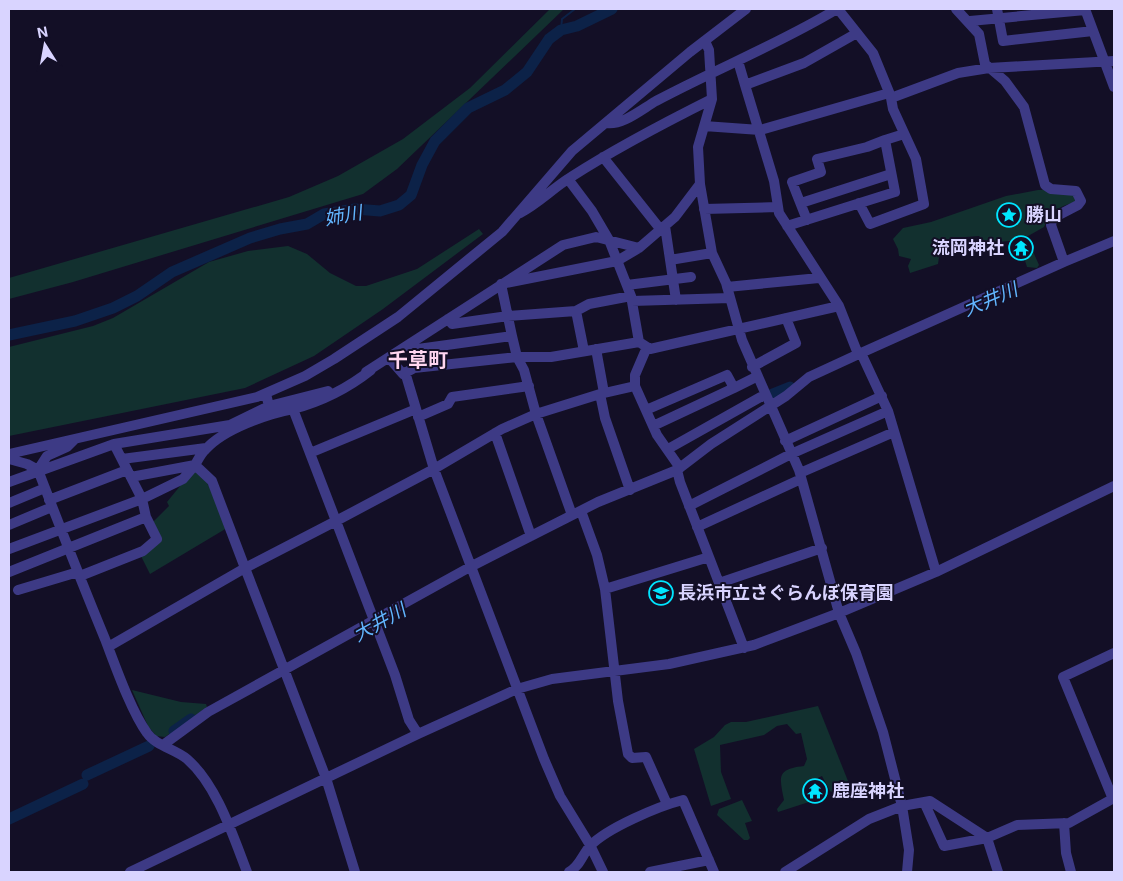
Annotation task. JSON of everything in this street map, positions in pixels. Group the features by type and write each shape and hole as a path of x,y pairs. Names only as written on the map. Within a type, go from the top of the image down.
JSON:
{"street":[{"path":"9,454 258,398 320,368 398,317 502,232 572,151 746,9"},
{"path":"606,124 614,125 711,73 799,32 837,9 873,53 890,95 893,109 916,159 924,204 870,224 859,203"},
{"path":"956,9 970,21 979,34 984,64 1004,81 1024,107 1041,177 1045,185 1052,189 1076,191 1080,195 1081,201 1078,205 1052,218 1052,225 1064,262"},
{"path":"970,21 998,13 1085,9 1093,30 1110,62 1114,87"},
{"path":"998,13 1002,41 1093,30"},
{"path":"744,85 804,63 857,33"},
{"path":"705,41 709,50 712,99 698,147 700,184 712,253 727,287 738,329 754,372 800,476 822,548 838,613 856,653 883,732 902,806 909,850 907,872"},
{"path":"738,61 774,181 778,207 787,226 839,306 859,354 882,396 936,572"},
{"path":"704,126 760,130 890,95 958,73 989,68 1110,62"},
{"path":"515,216 537,204 568,179 628,142 712,99"},
{"path":"807,220 792,182 821,172 817,159 867,147 904,134"},
{"path":"787,226 895,192 885,140"},
{"path":"603,158 663,228 676,300"},
{"path":"801,203 891,174"},
{"path":"568,179 592,210 609,240 627,285 643,344 635,375 635,386 653,426 679,469 689,506 744,648"},
{"path":"501,284 617,261 639,248 675,217 700,184"},
{"path":"704,209 778,207"},
{"path":"9,482 114,444 229,429 268,414 310,404 349,387 410,344 562,245 596,237 639,248"},
{"path":"163,744 208,712 470,567 576,513 679,469 711,444 770,407 809,377 1114,241"},
{"path":"670,260 712,253"},
{"path":"627,285 691,277"},
{"path":"727,287 820,278"},
{"path":"501,284 517,357 524,370 536,414 576,513 598,555 605,589 616,670 618,701 628,754 632,758 646,757 667,804"},
{"path":"448,319 452,324 508,316 576,311 589,304 631,299 730,298"},
{"path":"389,358 402,374 414,368 517,357 551,357 643,344 650,349 839,306"},
{"path":"576,311 584,351"},
{"path":"653,426 734,388 796,343 786,318"},
{"path":"410,344 418,349 512,336"},
{"path":"596,350 605,418 630,490"},
{"path":"9,549 142,498 183,479 206,448 229,429 269,406 328,391 371,370"},
{"path":"405,372 434,469 516,690 560,796 590,845 603,872"},
{"path":"646,410 727,375 734,388"},
{"path":"310,453 417,413 448,404 452,397 529,386"},
{"path":"108,647 245,568 434,469 495,433 536,414 635,386"},
{"path":"266,394 269,406"},
{"path":"668,449 764,395"},
{"path":"785,441 882,396"},
{"path":"293,408 395,675 409,720 418,734"},
{"path":"689,506 791,454 888,411"},
{"path":"697,527 894,432"},
{"path":"495,433 531,536"},
{"path":"38,470 47,456 67,447 75,439"},
{"path":"18,590 79,574 143,551 157,539 146,517 142,498 114,444"},
{"path":"122,458 206,448"},
{"path":"9,460 27,464 38,470 108,647 147,734 187,759 202,776 229,824 247,872"},
{"path":"9,525 51,504 129,473 195,465"},
{"path":"195,465 212,481 326,778 355,872"},
{"path":"130,872 418,734 516,690 552,679 669,664 744,648 838,613 936,572 1114,486"},
{"path":"9,503 45,488"},
{"path":"9,572 146,517"},
{"path":"719,583 822,548"},
{"path":"605,589 709,557"},
{"path":"924,802 944,846 987,838 1017,825 1069,823 1114,799 1064,677 1114,653"},
{"path":"569,872 576,869 590,845 626,822 667,804 683,800 714,872"},
{"path":"785,872 802,868 869,819 902,806 930,801 987,838 998,872"},
{"path":"1064,823 1066,853 1071,872"},
{"path":"650,872 709,860"}],"green space":[{"path":"550,9 564,9 397,169 363,194 73,282 9,299 9,278 289,197 338,176 403,139 470,88"},
{"path":"1074,189 1079,200 1057,209 1044,227 1021,240 986,243 979,236 966,237 962,244 939,257 938,264 910,273 908,266 911,259 899,256 893,239 903,228 931,222 1006,196 1038,190"},
{"path":"479,229 483,234 383,309 314,356 245,388 9,436 9,347 93,326 113,318 209,262 248,251 288,246 307,254 330,273 356,286 366,286 417,269"},
{"path":"1020,245 1031,247 1039,265 1037,268 1027,267"},
{"path":"194,469 204,475 227,528 150,574 141,556 161,538 151,524 169,506 167,502"},
{"path":"132,690 181,702 206,704 207,707 165,737 156,736 148,726"},
{"path":"818,706 848,781 832,792 822,776 804,784 809,802 778,812 777,809 784,800 781,785 782,775 789,769 804,766 807,759 801,733 796,734 787,724 777,726 764,735 720,745 721,772 731,799 711,806 694,749 714,737 725,725 731,722 746,722"},
{"path":"742,800 752,821 745,823 750,838 748,840 744,840 717,815 719,809"}],"waterway":[{"path":"561,30 562,19 575,9"},
{"name":"姉川","path":"9,335 75,321 113,308 137,296 172,272 250,238 280,229 307,224 324,214 355,209 380,211 399,205 411,195 422,165 435,141 468,108 505,90 527,72 549,39 561,30 577,26 612,9"},
{"name":"大井川","path":"770,395 790,387"},
{"name":"大井川","path":"174,731 191,719"},
{"name":"大井川","path":"87,775 149,746"},
{"name":"大井川","path":"9,819 83,784"}],"place":[{"name":"勝山","path":"1009,215"},
{"name":"流岡神社","path":"1021,248"},
{"name":"長浜市立さぐらんぼ保育園","path":"661,593"},
{"name":"鹿座神社","path":"815,791"}],"district":[{"name":"千草町","path":"418,360"}]}
